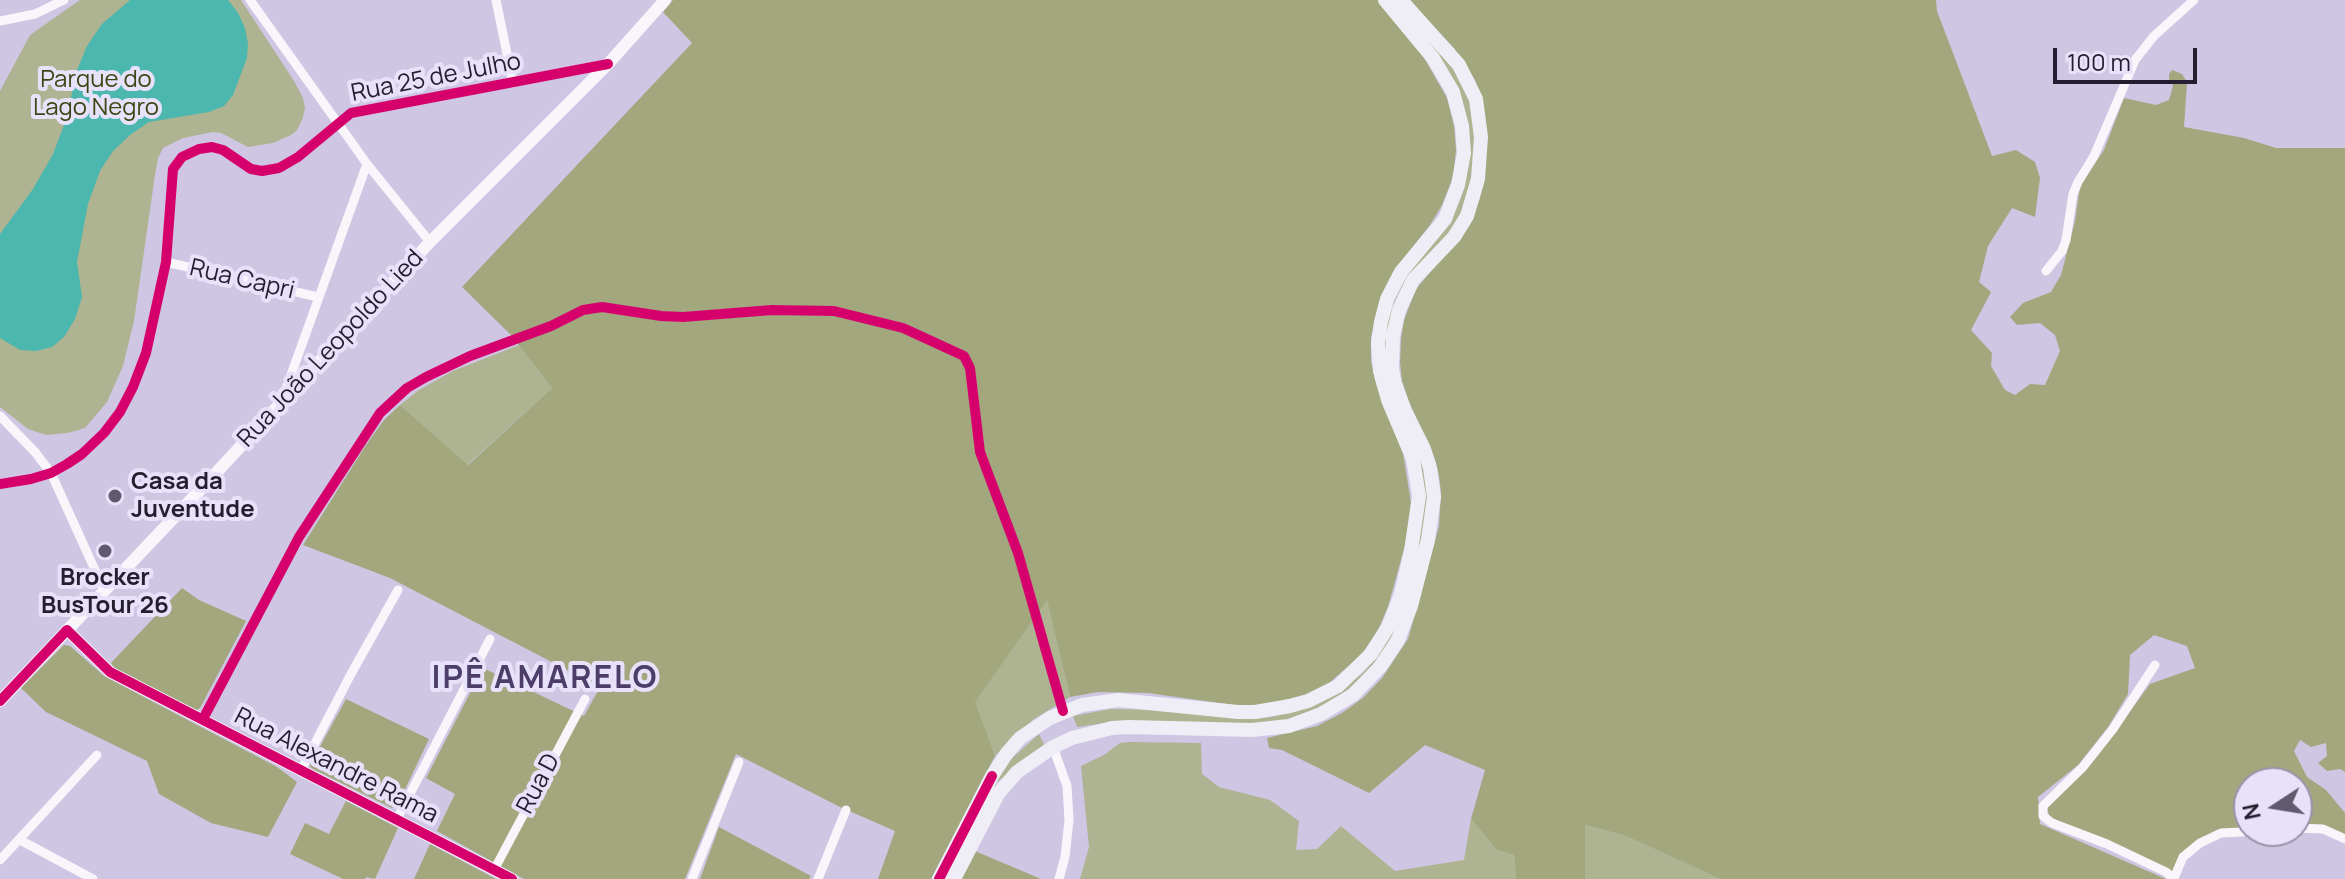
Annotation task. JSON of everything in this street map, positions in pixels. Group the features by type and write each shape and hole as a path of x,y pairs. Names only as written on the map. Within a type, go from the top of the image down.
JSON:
{"main road":[{"path":"939,879 992,776 1020,738 1043,722 1082,705 1118,700 1255,712 1308,701 1338,686 1354,673 1379,643 1392,619 1411,551 1419,496 1413,459 1388,400 1380,371 1378,343 1381,322 1387,299 1401,272 1445,219 1458,185 1464,153 1462,126 1453,92 1433,58 1385,0"},
{"path":"954,879 998,794 1017,772 1053,747 1102,730 1129,727 1252,730 1289,726 1321,714 1353,695 1380,667 1398,640 1411,606 1428,540 1434,497 1424,449 1395,384 1393,336 1399,310 1413,280 1454,237 1467,216 1478,179 1481,137 1476,99 1459,65 1401,0"},
{"path":"1063,711 1069,718 1072,738"},
{"path":"1043,722 1053,747"}],"street":[{"path":"0,21 35,14 64,0"},
{"path":"250,0 367,164 430,242"},
{"path":"496,0 513,83"},
{"name":"Rua João Leopoldo Lied","path":"1,697 105,592 430,242 608,64 665,0"},
{"path":"2046,271 2062,251 2073,194 2094,156 2135,60 2154,36 2194,0"},
{"name":"Rua 25 de Julho","path":"0,484 51,473 82,454 120,412 146,353 166,262 173,169 182,157 212,147 223,150 251,169 279,168 298,157 351,113 608,64"},
{"path":"282,401 367,164"},
{"name":"Rua Capri","path":"166,262 318,297"},
{"path":"203,719 299,537 380,413 407,388 426,377 583,310 602,307 683,317 772,310 834,311 903,328 964,356 970,368 980,452 1018,553 1063,711"},
{"path":"0,416 51,473 105,592"},
{"path":"301,770 398,590"},
{"name":"Rua Alexandre Rama","path":"67,630 110,672 512,879"},
{"path":"397,819 490,639"},
{"path":"2155,665 2113,729 2083,767 2049,797 2043,806 2043,816 2052,823 2107,844 2166,872 2174,879 2183,857 2200,843 2221,833 2233,832"},
{"name":"Rua D","path":"494,870 585,699"},
{"path":"1053,747 1067,786 1069,820 1059,879"},
{"path":"0,860 97,755"},
{"path":"692,879 739,762"},
{"path":"818,879 846,810"},
{"path":"2313,829 2323,829 2345,839"},
{"path":"20,840 93,879"}],"green space":[{"name":"Parque do Lago Negro","path":"80,0 241,0 294,81 305,109 297,130 273,143 248,147 213,132 183,138 163,148 158,158 134,321 123,366 107,402 85,428 46,435 28,429 0,407 0,91 30,35"},
{"path":"1392,0 1461,78 1473,112 1475,142 1471,179 1462,213 1449,234 1408,276 1397,296 1390,320 1412,436 1428,487 1425,523 1401,618 1385,648 1367,672 1346,691 1292,719 1261,724 1118,721 1077,727 1073,716 1111,709 1165,710 1247,719 1303,709 1334,695 1363,673 1383,648 1398,620 1422,524 1424,503 1384,346 1388,320 1398,291 1410,270 1448,225 1462,195 1466,175 1467,125"},
{"path":"519,345 552,388 467,465 400,405 453,371"},
{"path":"1047,599 1070,697 1034,719 995,756 974,703"},
{"path":"1039,734 1045,746 997,782 948,879 945,879 988,794 1010,760"},
{"path":"1120,743 1201,743 1202,774 1219,787 1270,800 1299,821 1296,850 1317,849 1341,826 1395,871 1464,860 1471,819 1497,850 1514,855 1516,879 1080,879 1089,847 1081,766"},
{"path":"1585,825 1626,836 1720,879 1585,879"}],"shaded area":[{"path":"130,0 228,0 245,28 247,58 233,95 224,106 209,112 149,122 113,151 100,171 88,204 77,262 82,297 75,319 64,337 52,347 36,351 20,350 0,338 0,234 33,189 53,154 87,46 102,24"},
{"path":"673,0 1378,0 1423,56 1447,98 1456,150 1453,177 1442,205 1393,272 1381,297 1371,337 1371,361 1376,384 1403,453 1411,503 1408,534 1388,607 1378,630 1361,655 1328,684 1309,694 1265,705 1234,705 1148,693 1098,692 1070,697 1047,600 975,702 995,756 931,879 878,879 895,831 736,754 685,879 524,879 437,831 455,794 426,778 483,668 584,716 600,687 390,578 303,545 366,445 384,420 400,405 468,465 552,388 511,335 462,287 692,43 663,12"},
{"path":"1408,0 1936,0 1937,11 1992,156 2016,150 2035,162 2040,178 2035,217 2012,208 1988,246 1979,282 1991,292 1971,330 1992,353 1991,366 2005,390 2015,395 2030,384 2045,385 2060,351 2055,335 2040,323 2017,325 2010,317 2023,303 2051,292 2061,275 2075,221 2080,186 2104,150 2124,98 2156,105 2169,100 2173,86 2169,74 2172,70 2182,74 2187,82 2184,127 2244,138 2276,148 2345,148 2345,772 2340,769 2327,771 2318,763 2327,756 2326,743 2311,747 2300,740 2294,751 2302,767 2233,767 2233,834 2199,842 2173,873 2050,817 2047,810 2050,800 2118,728 2150,684 2195,668 2187,646 2154,635 2130,655 2128,694 2108,727 2078,765 2038,797 2040,824 2166,879 1720,879 1626,836 1585,825 1585,879 1516,879 1514,855 1497,850 1471,819 1485,770 1425,745 1369,793 1282,750 1269,748 1267,738 1317,726 1342,713 1363,698 1382,678 1408,639 1439,526 1441,492 1435,459 1409,402 1400,362 1404,320 1416,289 1470,225 1480,198 1484,173 1481,95 1454,48"},
{"path":"182,588 199,600 246,621 200,708 196,710 115,669 111,663"},
{"path":"64,645 70,646 104,676 277,767 297,782 268,837 211,823 159,794 147,761 46,712 21,688"},
{"path":"346,699 429,739 396,808 311,768"},
{"path":"2313,781 2326,790 2345,813 2345,838 2313,830"},
{"path":"346,801 398,828 375,879 343,879 290,854 305,823 329,834"},
{"path":"719,827 811,876 809,879 700,879"},
{"path":"430,844 496,879 414,879"},
{"path":"975,851 1041,879 961,879"}],"cycle path":[{"path":"0,484 31,479 67,464 104,433 120,412 146,353 166,262 173,169 182,157 212,147 223,150 251,169 279,168 298,157 351,113 608,64"},
{"path":"203,719 299,537 380,413 407,388 426,377 583,310 602,307 683,317 772,310 834,311 903,328 964,356 970,368 980,452 1018,553 1063,711"},
{"path":"0,701 67,630 110,672 512,879"},
{"path":"939,879 992,776"}],"place":[{"name":"Casa da Juventude","path":"115,496"},
{"name":"Brocker BusTour 26","path":"105,551"}],"district":[{"name":"IPÊ AMARELO","path":"545,679"}]}
